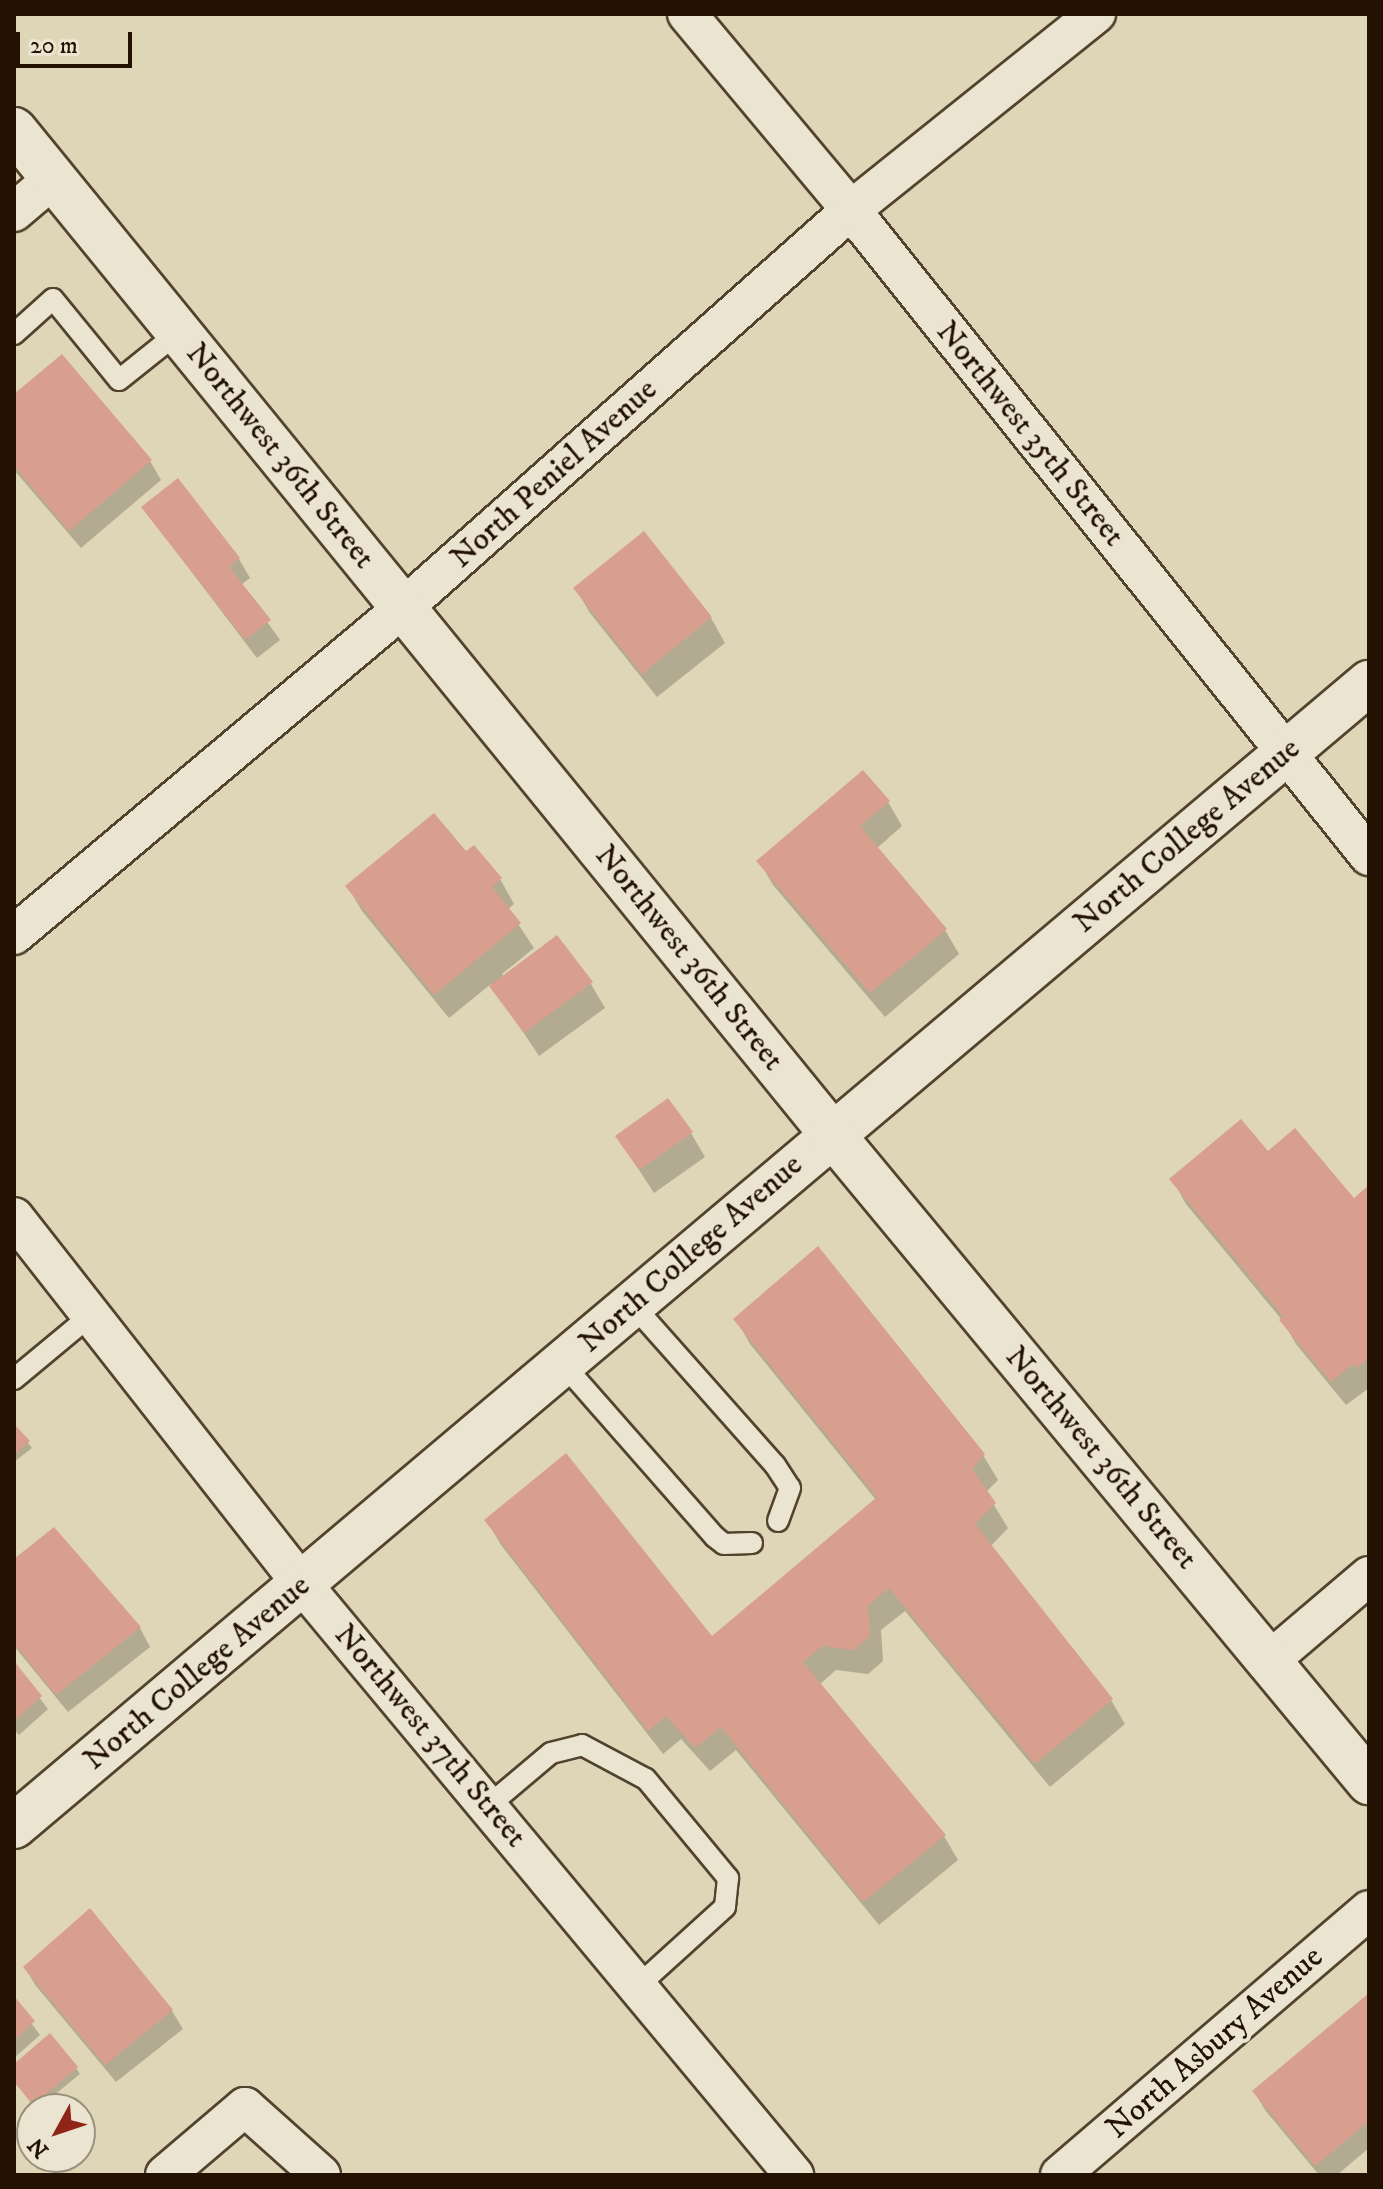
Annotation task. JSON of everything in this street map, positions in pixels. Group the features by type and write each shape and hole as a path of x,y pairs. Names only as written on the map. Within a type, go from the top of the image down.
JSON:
{"main road":[{"name":"Northwest 36th Street","path":"14,130 832,1134 1369,1782"},
{"name":"North College Avenue","path":"14,1826 1369,683"}],"street":[{"name":"Northwest 35th Street","path":"687,14 851,210 1284,754 1369,856"},
{"name":"North Peniel Avenue","path":"14,935 404,607 851,210 1096,14"},
{"path":"14,212 54,178"},
{"name":"Northwest 37th Street","path":"14,1217 303,1585 794,2175"},
{"path":"1269,1661 1369,1576"},
{"name":"North Asbury Avenue","path":"1060,2175 1369,1910"},
{"path":"165,2175 245,2107 321,2175"}],"lane":[{"path":"14,334 53,299 119,380 179,332"},
{"path":"632,1304 775,1465 790,1488 778,1521"},
{"path":"14,1379 91,1315"},
{"path":"563,1364 715,1537 724,1544 752,1543"},
{"path":"488,1806 551,1753 582,1745 646,1779 728,1878 725,1907 638,1986"}],"building":[{"path":"62,354 152,460 69,531 14,466 14,394"},
{"path":"178,478 240,558 229,567 271,620 245,640 141,507"},
{"path":"644,531 712,617 642,674 573,588"},
{"path":"863,770 890,801 860,826 947,929 870,993 756,861"},
{"path":"434,813 466,851 474,845 502,878 492,887 521,923 434,995 345,886"},
{"path":"557,935 593,982 524,1033 489,986"},
{"path":"668,1098 693,1132 639,1170 615,1136"},
{"path":"1241,1119 1268,1151 1295,1128 1354,1198 1369,1185 1369,1358 1357,1368 1353,1364 1331,1382 1279,1320 1283,1316 1169,1179"},
{"path":"818,1246 985,1454 972,1469 996,1503 975,1524 1113,1699 1035,1764 889,1588 868,1605 870,1636 854,1650 822,1646 803,1662 946,1835 863,1902 721,1727 695,1748 666,1716 648,1731 484,1520 566,1453 712,1636 877,1497 733,1319"},
{"path":"14,1424 30,1441 14,1455"},
{"path":"54,1527 141,1627 56,1695 14,1643 14,1559"},
{"path":"14,1661 42,1696 14,1721"},
{"path":"90,1908 173,2010 105,2065 23,1967"},
{"path":"1369,1993 1369,2121 1315,2166 1252,2091"},
{"path":"14,1996 35,2021 14,2040"},
{"path":"50,2033 78,2067 47,2093 23,2093 14,2082 14,2064"}]}
